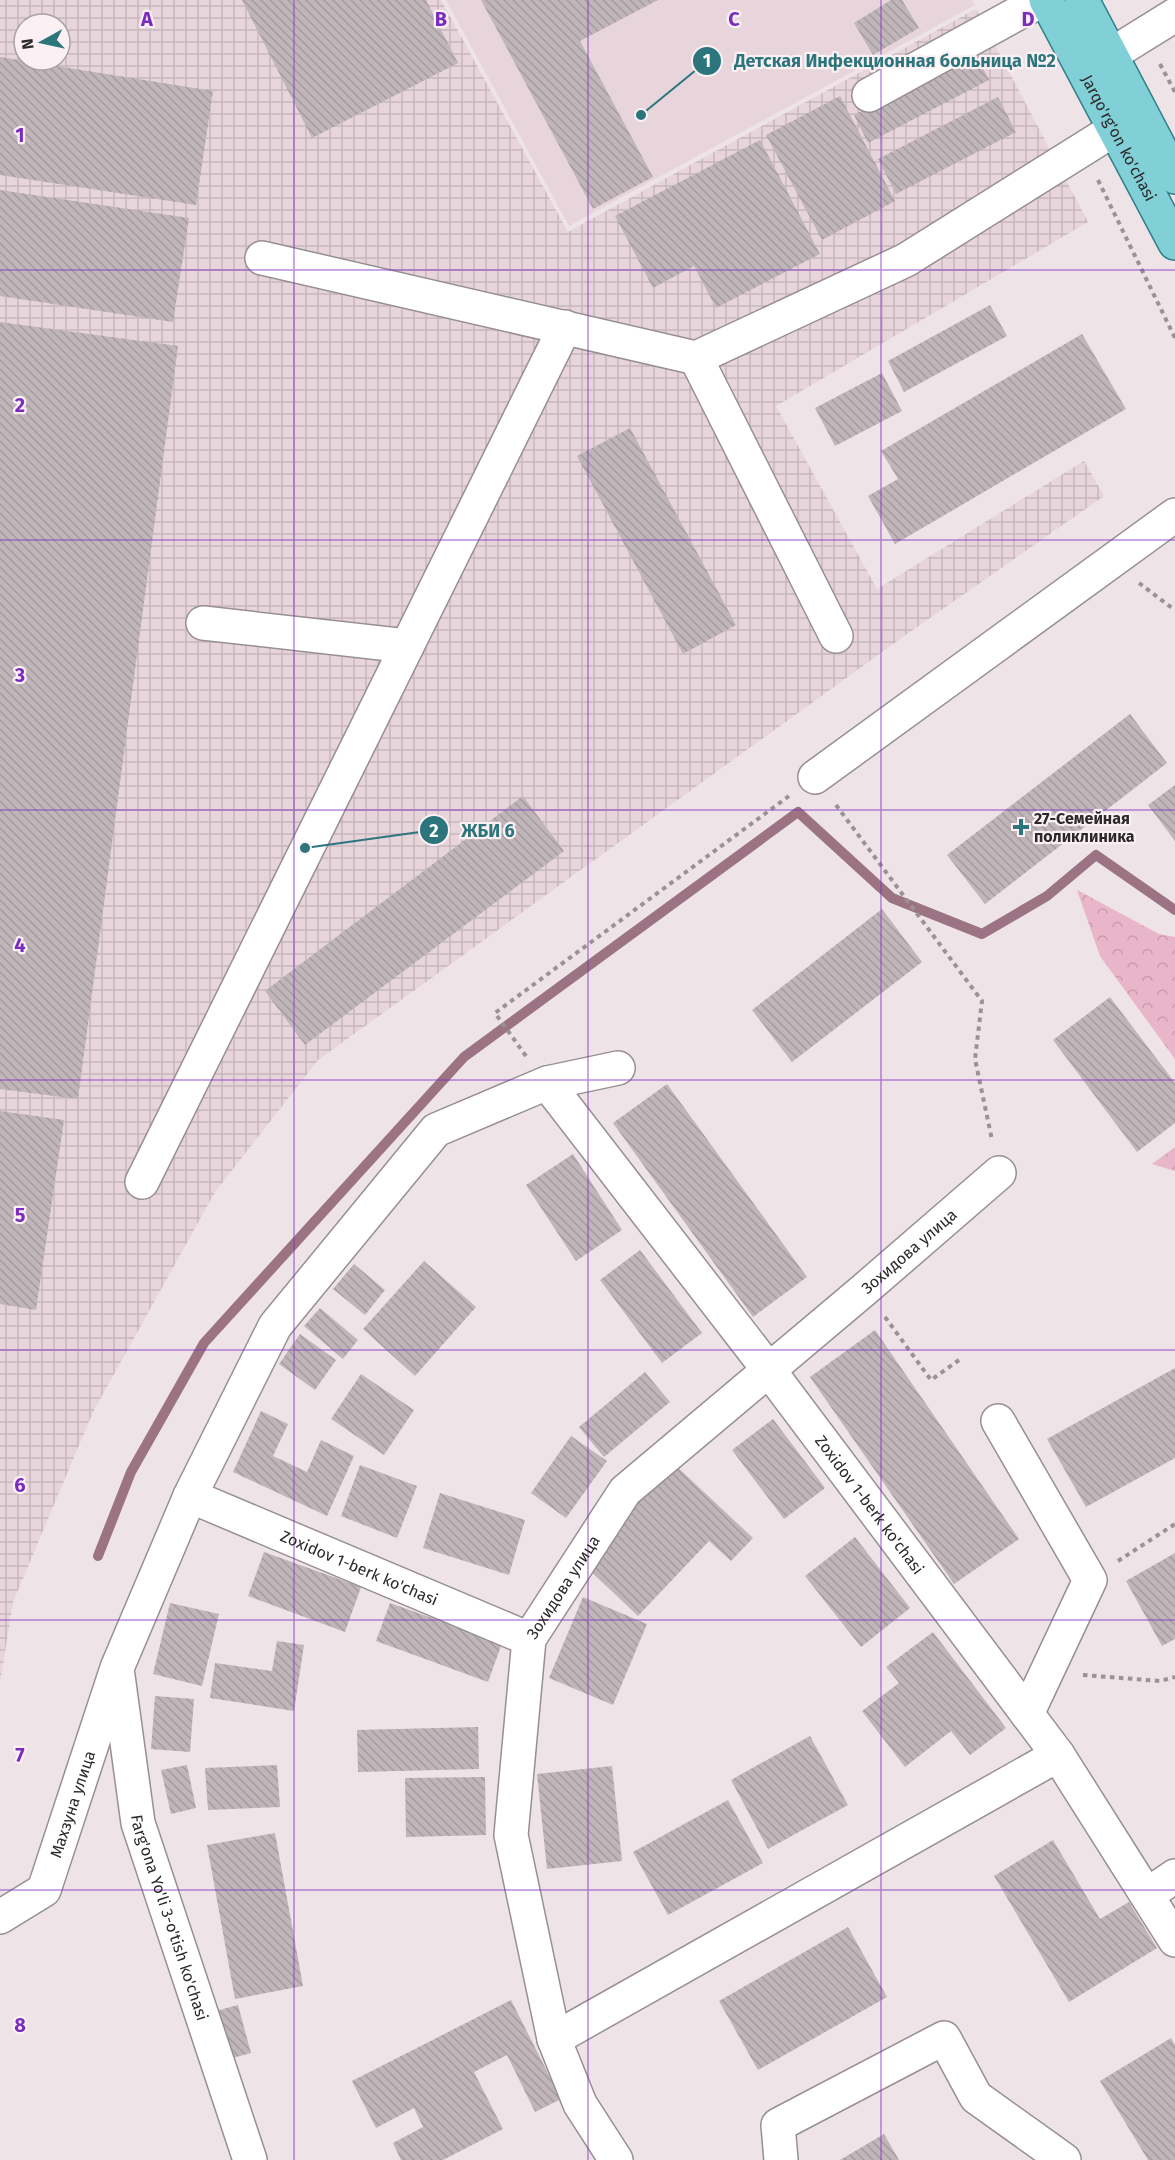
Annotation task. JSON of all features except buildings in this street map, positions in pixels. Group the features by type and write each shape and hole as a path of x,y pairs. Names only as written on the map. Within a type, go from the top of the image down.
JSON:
{"main road":[{"name":"Jarqo'rg'on ko'chasi","path":"1044,0 1097,64 1175,177"},
{"name":"Jarqo'rg'on ko'chasi","path":"1082,0 1115,129 1175,243"}],"street":[{"path":"869,95 1044,0"},
{"path":"1097,64 1175,15"},
{"path":"262,258 696,358 906,260 1115,129"},
{"path":"142,1182 565,327"},
{"path":"696,358 836,636"},
{"path":"815,777 1175,515"},
{"path":"203,623 407,646"},
{"name":"Махзуна улица","path":"0,1917 44,1890 117,1668 190,1496 275,1326 436,1130 548,1083 618,1068"},
{"name":"Zoxidov 1-berk ko'chasi","path":"548,1083 768,1369 1058,1755 1175,1940"},
{"name":"Зохидова улица","path":"616,2160 580,2104 554,2039 511,1835 529,1639 625,1491 866,1289 999,1173"},
{"path":"998,1421 1090,1580 1027,1714"},
{"name":"Zoxidov 1-berk ko'chasi","path":"190,1496 529,1639"},
{"name":"Farg'ona Yo'li 3-o'tish ko'chasi","path":"117,1668 138,1823 250,2160"},
{"path":"554,2039 1058,1755"},
{"path":"1147,1895 1175,1876"},
{"path":"781,2160 778,2125 944,2038 976,2097 1064,2160"}],"path":[{"path":"515,1043 495,1013 815,777 982,1001 975,1059 999,1173"},
{"path":"866,1289 931,1380 959,1360"},
{"path":"1090,1580 1175,1524"},
{"path":"1047,1672 1160,1681 1175,1677"}],"shaded area":[{"path":"0,0 441,0 568,232 976,9 1088,222 776,406 877,589 1084,461 1104,496 903,637 318,1060 215,1192 93,1412 13,1602 0,1683"},
{"path":"446,0 972,0 975,5 569,226"}],"green space":[{"path":"1077,890 1159,934 1175,937 1175,1059 1100,956"},
{"path":"1175,1147 1175,1171 1152,1164"}],"waterway":[{"path":"98,1556 131,1472 204,1343 464,1057 798,812 892,898 982,934 1047,896 1096,855 1175,910"}],"place":[{"name":"Детская Инфекционная больница №2","path":"641,115"},
{"name":"27-Семейная поликлиника","path":"1021,827"},
{"name":"ЖБИ 6","path":"305,848"}]}
